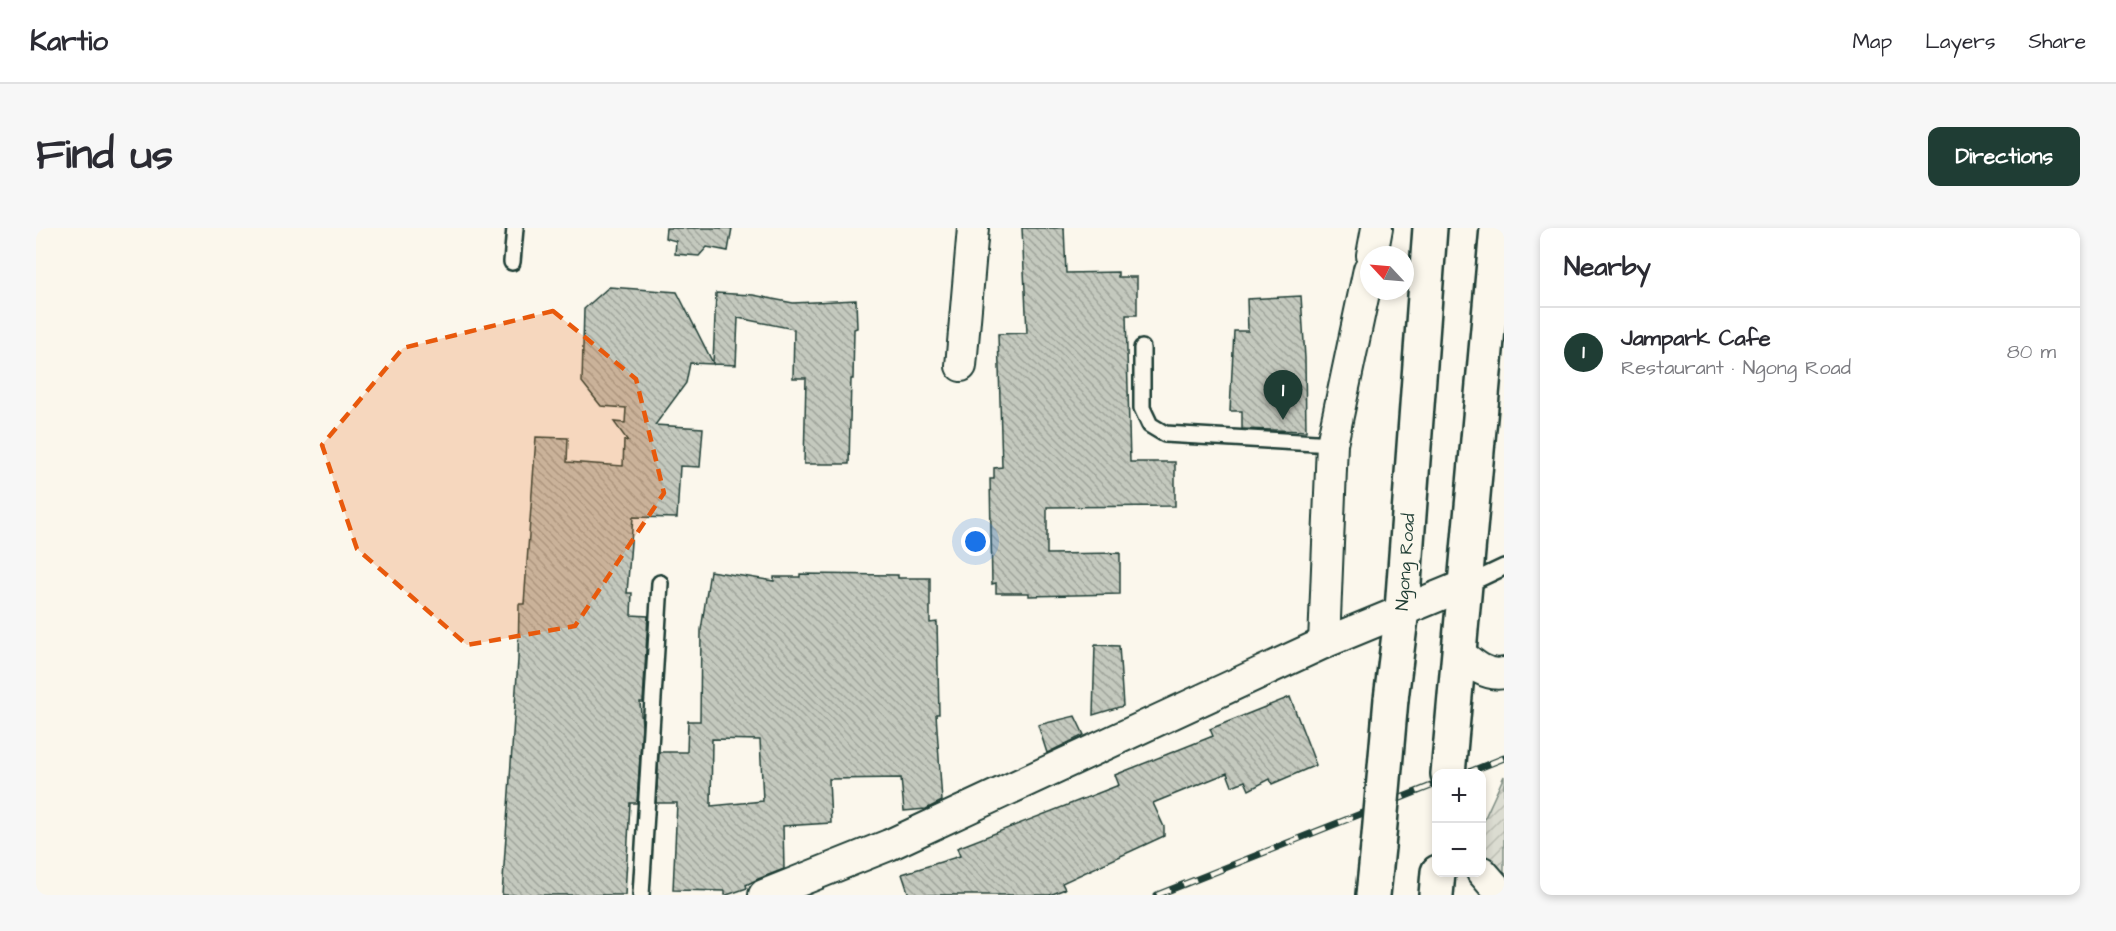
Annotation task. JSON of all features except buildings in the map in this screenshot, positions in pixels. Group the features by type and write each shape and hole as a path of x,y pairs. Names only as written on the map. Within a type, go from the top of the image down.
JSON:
{"main road":[{"name":"Ngong Road","path":"1373,895 1390,699 1402,610 1430,228"},
{"path":"1448,769 1465,585 1495,365 1497,228"},
{"path":"1436,895 1438,877"}],"street":[{"path":"961,366 973,228"},
{"path":"1374,246 1377,228"},
{"path":"1324,643 1332,444 1362,300"},
{"path":"764,895 889,845 1324,643 1465,585"},
{"path":"1458,652 1474,666 1496,675 1504,673"},
{"path":"1486,877 1502,895"}],"lane":[{"path":"512,262 515,228"},
{"path":"1142,348 1142,408 1150,425 1165,434 1332,444"},
{"path":"1465,585 1504,567"},
{"path":"641,895 660,583"}],"highlighted area":[{"path":"553,311 636,379 664,493 575,626 467,645 357,549 322,445 403,348"}],"shaded area":[{"path":"1504,776 1504,871 1486,869 1486,815"}],"railway":[{"path":"1476,769 1504,758"},
{"path":"1157,895 1432,786"}],"place":[{"name":"Jampark Cafe","path":"1283,420"}]}
